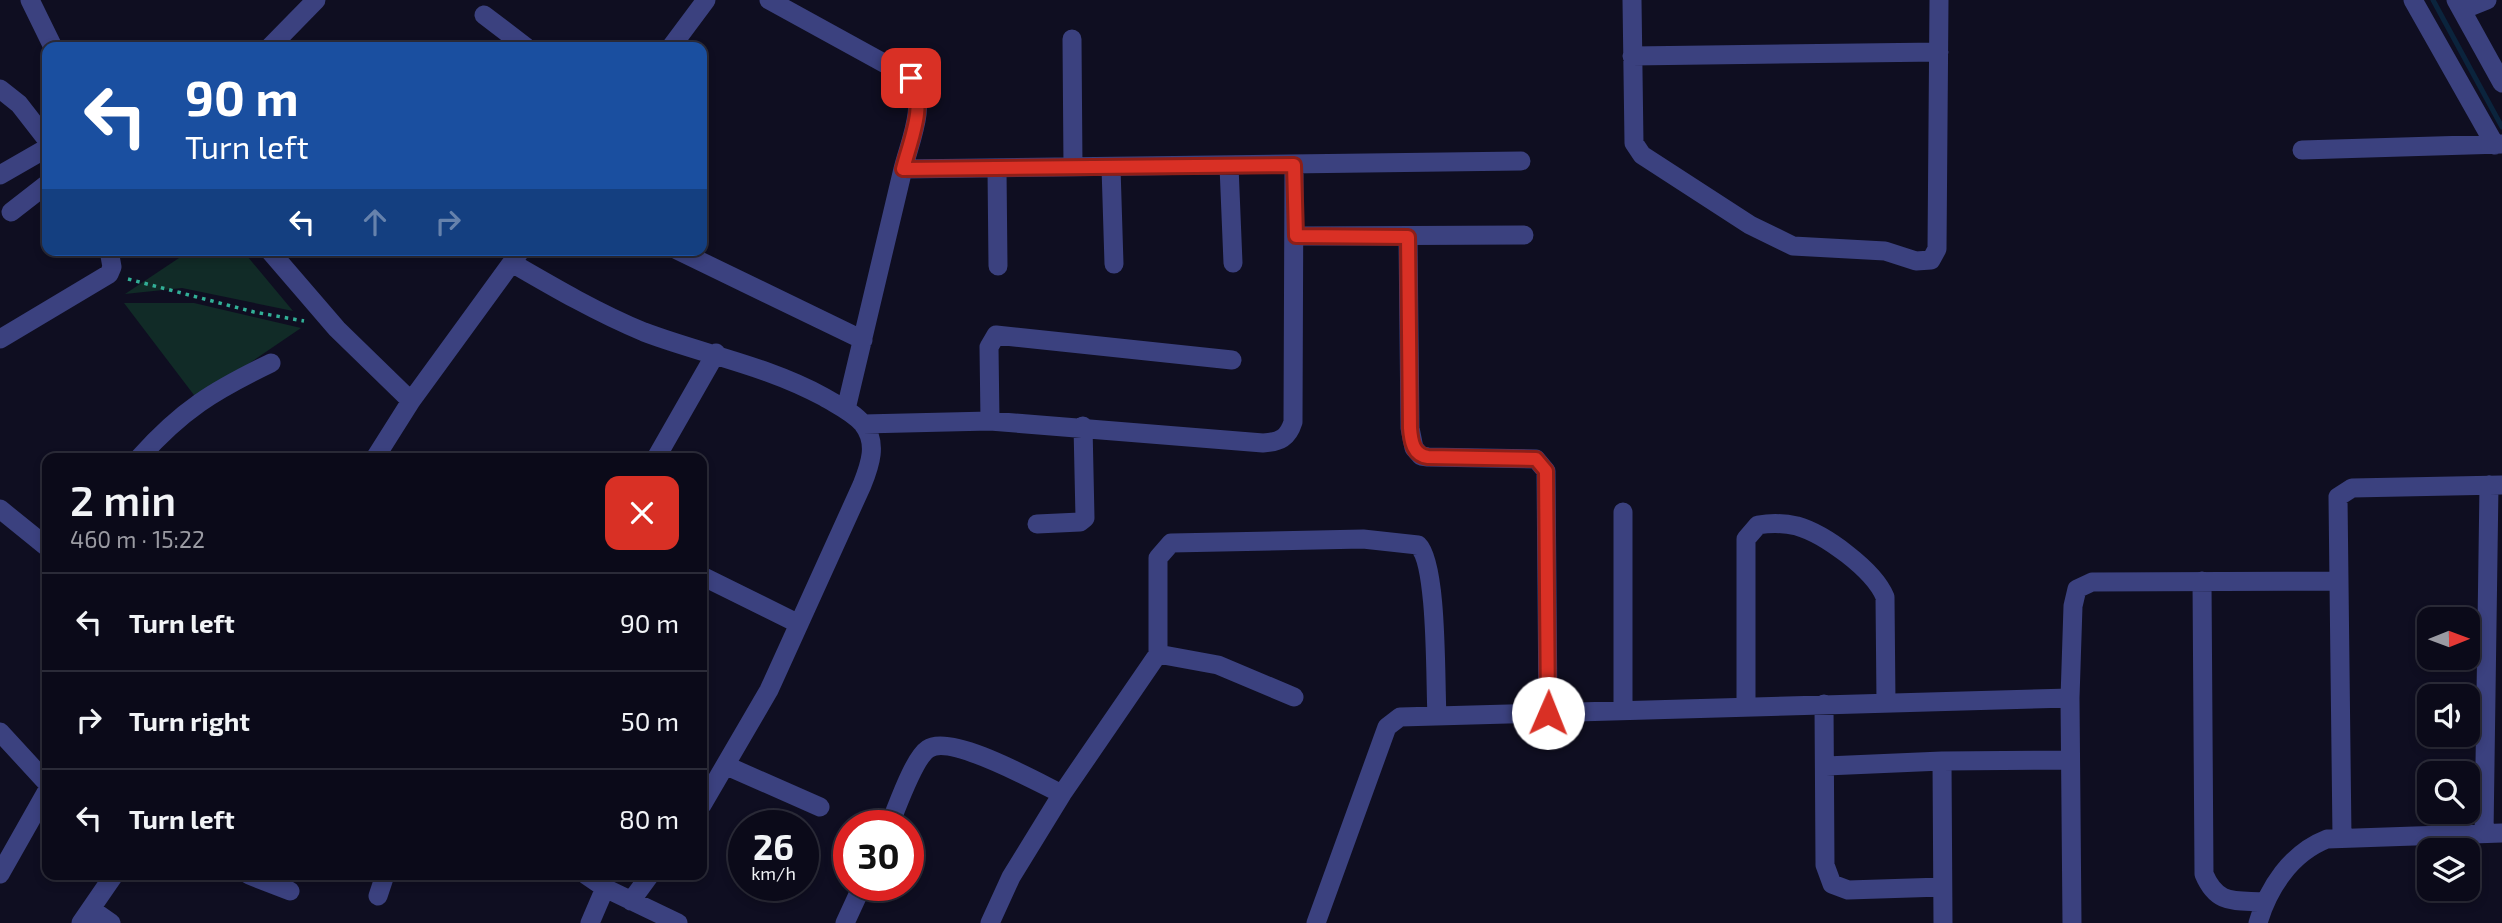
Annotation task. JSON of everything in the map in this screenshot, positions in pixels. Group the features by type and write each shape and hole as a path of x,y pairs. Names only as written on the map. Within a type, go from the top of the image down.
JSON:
{"street":[{"path":"30,0 51,42"},
{"path":"275,42 316,0"},
{"path":"675,42 706,0"},
{"path":"769,0 911,78 917,88 918,110 846,410"},
{"path":"1632,0 1634,142 1642,155 1750,225 1793,246 1885,251 1924,262 1931,260 1937,249 1939,0"},
{"path":"2302,150 2498,145 2413,0"},
{"path":"2487,0 2459,5 2502,83"},
{"path":"484,15 519,42"},
{"path":"1072,39 1073,167"},
{"path":"1632,56 1939,52"},
{"path":"0,89 19,104 42,134"},
{"path":"0,175 42,151"},
{"path":"903,169 1521,161"},
{"path":"863,424 990,421 1083,426 1263,443 1283,439 1290,433 1293,422 1296,236 1294,165"},
{"path":"1229,166 1233,262"},
{"path":"1111,167 1114,264"},
{"path":"996,169 998,266"},
{"path":"11,212 42,188"},
{"path":"1296,236 1524,235"},
{"path":"1408,237 1410,428 1414,448 1421,456 1428,457 1536,459 1546,471 1548,713"},
{"path":"0,339 108,274 112,267 110,256"},
{"path":"274,256 337,329 411,401"},
{"path":"689,256 863,340"},
{"path":"378,453 411,401 517,257 594,310 633,327 716,353 803,386 846,410 863,424 872,452 870,466 769,690 707,797"},
{"path":"990,421 989,347 996,335 1233,360"},
{"path":"659,453 716,353"},
{"path":"144,453 177,417 197,402 271,363"},
{"path":"1037,524 1080,522 1085,517 1083,426"},
{"path":"2258,923 2264,902 2285,871 2304,852 2327,839 2493,833 2495,485 2346,489 2338,497 2342,838"},
{"path":"0,509 42,543"},
{"path":"1623,512 1623,711"},
{"path":"1746,707 1746,540 1758,525 1771,523 1796,526 1825,539 1880,584 1885,597 1886,703"},
{"path":"990,923 1011,877 1062,794 1158,654 1158,558 1171,544 1363,539 1405,542 1422,548 1428,566 1437,715"},
{"path":"707,578 799,624"},
{"path":"2202,581 2204,874 2215,894 2226,899 2264,902"},
{"path":"2072,923 2070,698 2073,606 2081,584 2338,581"},
{"path":"1158,654 1218,665 1294,697"},
{"path":"1316,923 1387,727 1400,717 2070,698"},
{"path":"1824,704 1825,864 1832,884 1848,890 1942,887"},
{"path":"0,732 42,778"},
{"path":"897,810 923,754 937,745 962,748 1062,794"},
{"path":"1826,766 1942,761 2069,760"},
{"path":"1942,761 1943,923"},
{"path":"727,766 820,807"},
{"path":"0,874 42,800"},
{"path":"111,880 86,916 111,923"},
{"path":"261,880 290,891"},
{"path":"378,896 383,880"},
{"path":"593,880 678,923"},
{"path":"631,901 646,880"},
{"path":"590,923 605,888"},
{"path":"845,923 855,901"}],"path":[{"path":"108,274 254,312 308,321"}],"green space":[{"path":"182,256 247,256 293,311 182,288 125,294"},
{"path":"124,303 194,303 301,328 197,399"}],"waterway":[{"path":"2433,0 2502,127"}],"route":[{"path":"911,78 919,97 918,110 903,169 1294,165 1296,236 1408,237 1410,428 1414,448 1421,456 1428,457 1536,459 1546,471 1548,713"}]}
